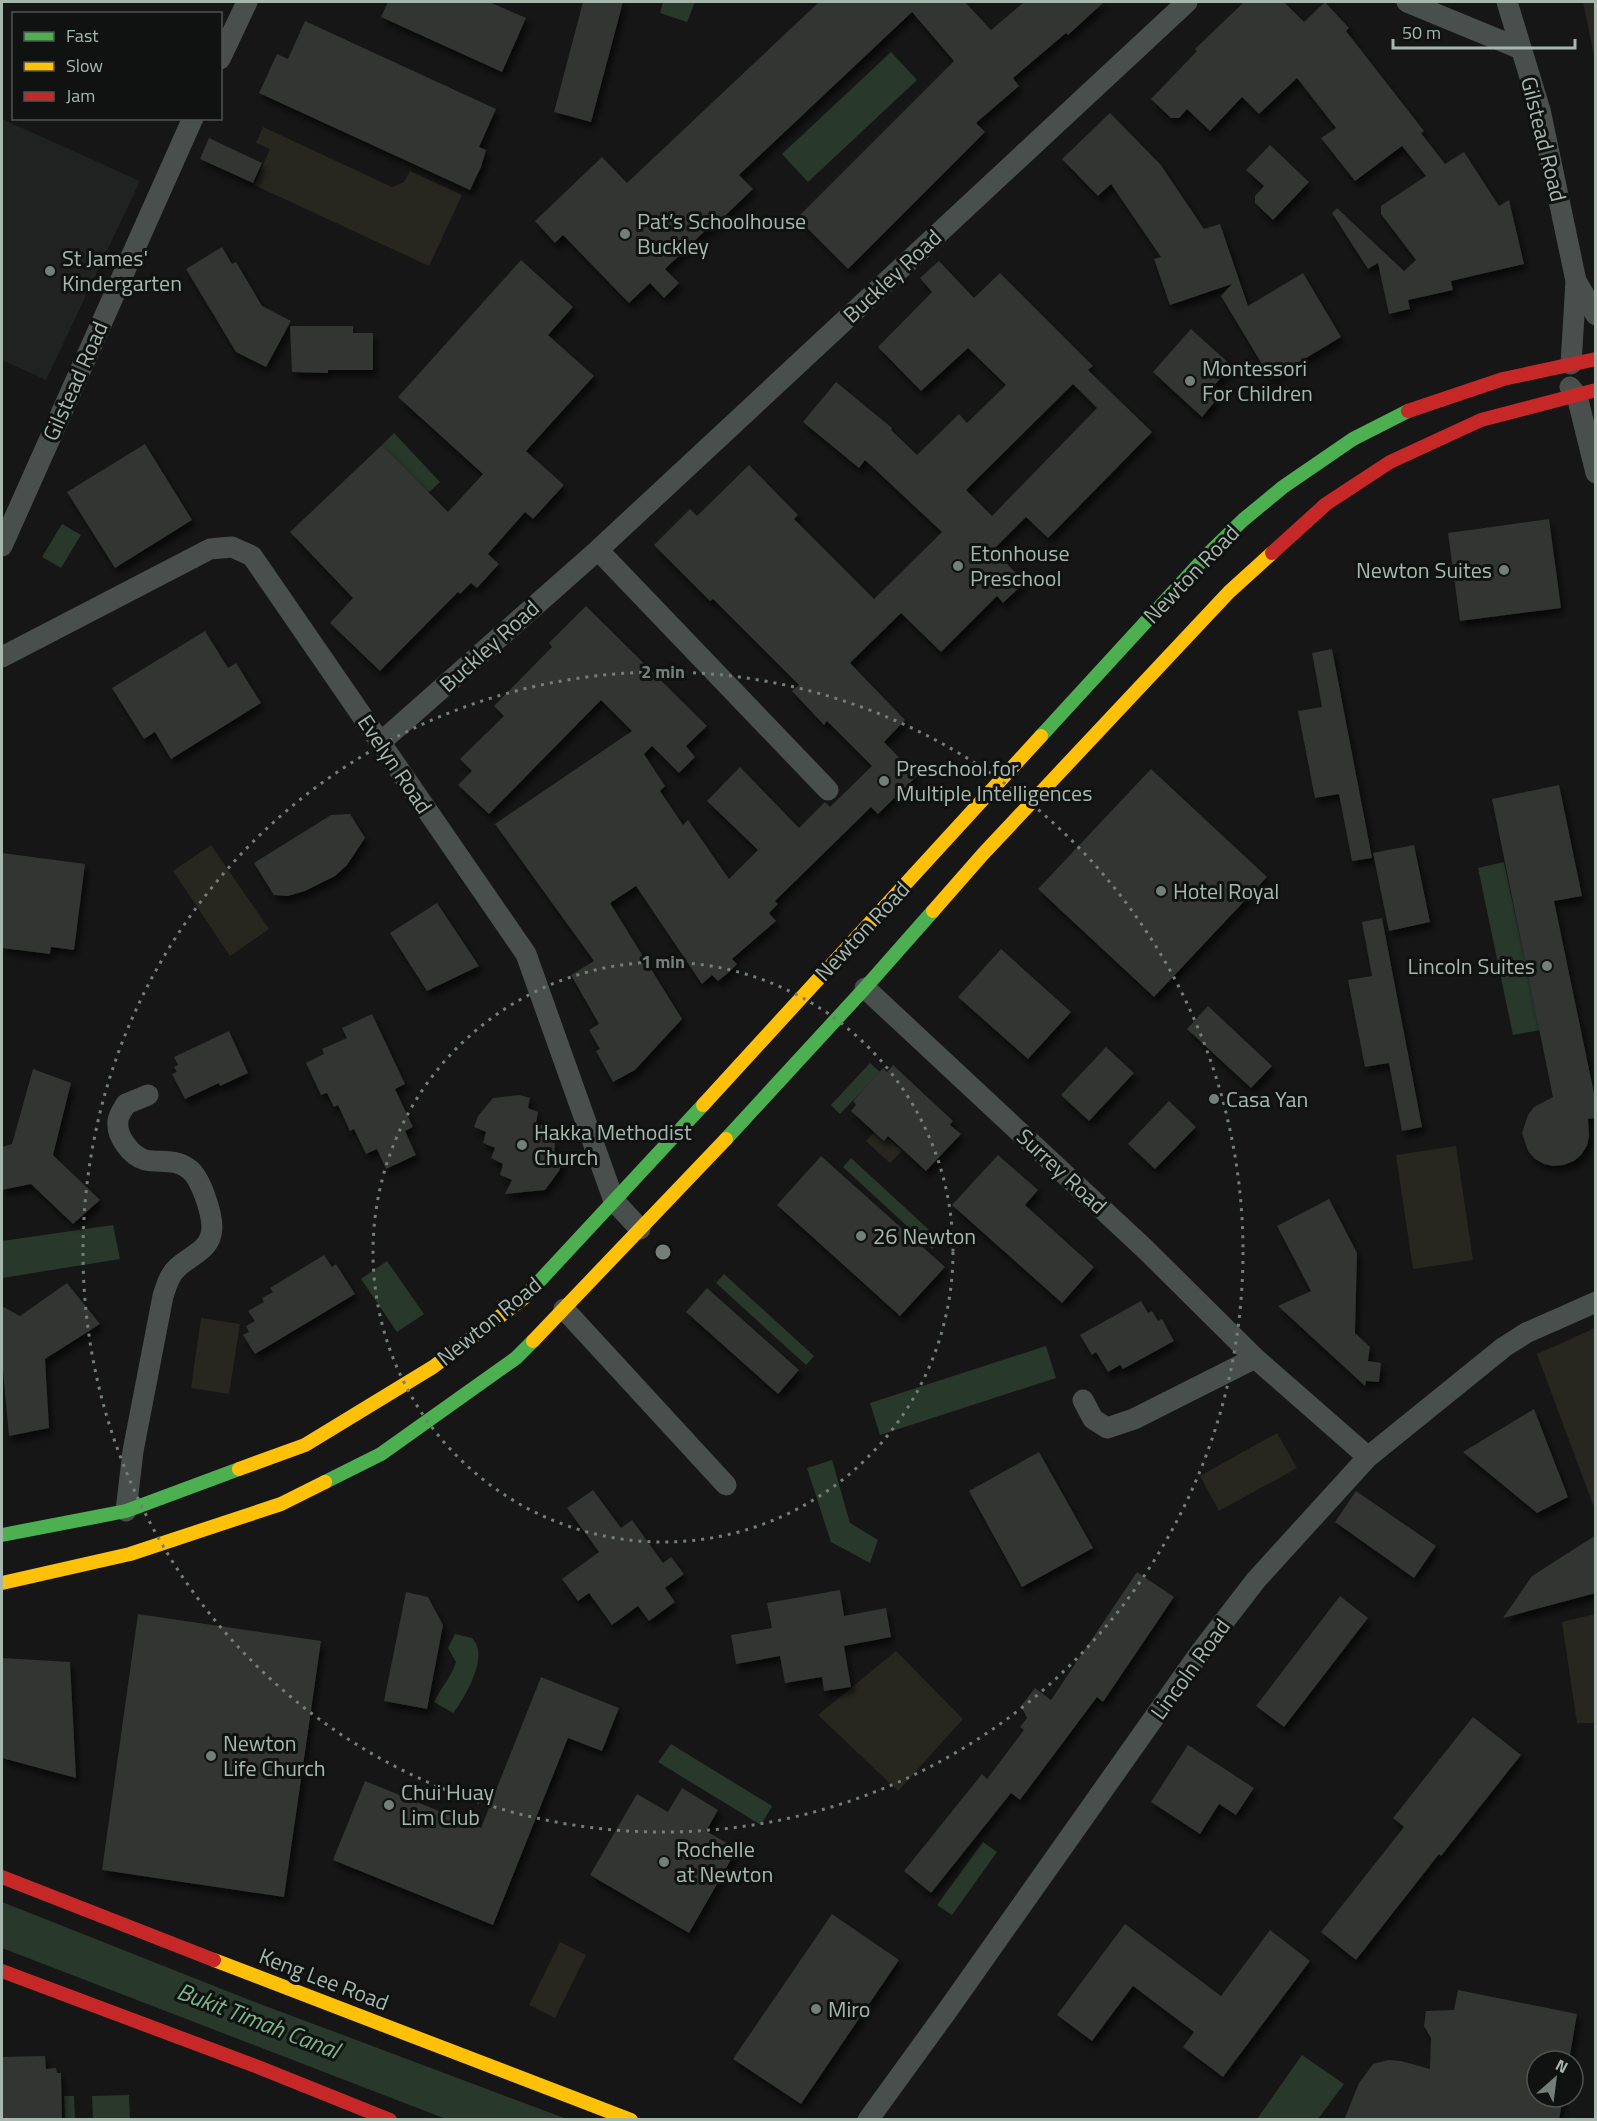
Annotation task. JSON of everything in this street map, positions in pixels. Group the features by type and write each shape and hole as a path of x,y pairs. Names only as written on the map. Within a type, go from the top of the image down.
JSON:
{"main road":[{"name":"Newton Road","path":"2,1535 126,1511 305,1445 434,1367 524,1298 1102,668 1209,553 1243,520 1283,487 1353,439 1402,413 1503,379 1596,359"},
{"name":"Newton Road","path":"2,1583 130,1554 281,1504 387,1451 516,1358 725,1140 866,988 983,854 1229,592 1326,504 1390,462 1481,420 1586,393"},
{"path":"697,1111 693,1125 700,1138 713,1143 725,1140"},
{"name":"Keng Lee Road","path":"2,1876 50,1897 631,2120"},
{"path":"2,1971 258,2067 390,2120"}],"street":[{"path":"222,55 247,2"},
{"name":"Gilstead Road","path":"1407,2 1521,49 1540,110 1576,281 1596,315"},
{"path":"1507,2 1521,49"},
{"name":"Buckley Road","path":"381,742 598,550 1176,5"},
{"name":"Gilstead Road","path":"2,546 192,120"},
{"name":"Gilstead Road","path":"1563,366 1576,281"},
{"path":"1563,366 1586,393 1596,473"},
{"name":"Evelyn Road","path":"2,657 210,549 232,547 252,556 526,954 614,1201 640,1229"},
{"path":"598,550 828,790"},
{"name":"Surrey Road","path":"866,988 1145,1248 1255,1358 1368,1457"},
{"path":"126,1511 134,1451 163,1296 169,1279 177,1267 205,1247 212,1229 198,1179 189,1169 175,1161 144,1160 132,1153 121,1137 118,1121 126,1104 148,1095"},
{"name":"Lincoln Road","path":"868,2120 1199,1654 1256,1580 1368,1457 1504,1347 1526,1333 1596,1302"},
{"name":"Newton Road","path":"564,1309 726,1485"},
{"path":"1083,1400 1093,1419 1107,1428 1134,1419 1255,1358"}],"shaded area":[{"path":"1583,2 1595,2 1595,60"},
{"name":"St James' Kindergarten","path":"2,119 140,181 46,380 2,360"},
{"path":"263,127 392,187 404,182 410,171 462,195 429,266 254,185 270,149 256,143"},
{"path":"211,845 269,929 230,956 173,871"},
{"path":"878,1129 902,1151 890,1163 866,1141"},
{"path":"1456,1146 1473,1260 1413,1269 1396,1155"},
{"path":"201,1318 240,1324 229,1394 191,1388"},
{"path":"1595,1328 1595,1510 1537,1354"},
{"path":"1277,1433 1297,1468 1219,1511 1200,1476"},
{"path":"1595,1614 1595,1723 1577,1723 1562,1622"},
{"path":"896,1651 963,1719 898,1791 818,1715"},
{"path":"560,1942 586,1955 555,2018 529,2005"}],"water":[{"path":"663,2 695,2 687,22 660,13"},
{"path":"891,52 917,80 808,182 782,154"},
{"path":"394,433 440,482 428,493 382,445"},
{"path":"62,524 81,535 61,568 42,557"},
{"path":"1504,862 1540,1030 1513,1035 1478,868"},
{"path":"870,1063 880,1072 840,1114 831,1105"},
{"path":"851,1158 940,1240 932,1249 843,1167"},
{"path":"113,1225 120,1259 2,1278 2,1241"},
{"path":"387,1261 424,1314 397,1332 361,1279"},
{"path":"724,1274 814,1356 806,1365 716,1283"},
{"path":"1046,1346 1056,1378 880,1435 870,1403"},
{"path":"832,1460 850,1523 878,1540 870,1563 831,1542 807,1468"},
{"path":"455,1634 472,1638 477,1645 478,1662 472,1681 453,1713 434,1702 456,1662 448,1648"},
{"path":"671,1744 772,1806 761,1825 658,1762"},
{"path":"983,1842 997,1852 952,1915 937,1905"},
{"name":"Bukit Timah Canal","path":"2,1902 247,1999 567,2119 446,2119 2,1948"},
{"path":"1302,2055 1344,2084 1318,2119 1257,2119"},
{"path":"129,2095 130,2119 93,2119 92,2096"},
{"path":"64,2096 74,2096 75,2119 65,2119"}],"building":[{"path":"388,2 489,2 526,18 502,72 381,17"},
{"path":"583,2 623,2 591,122 554,112"},
{"path":"819,2 965,2 991,30 1024,2 1104,2 1068,35 1066,33 1013,78 1019,86 976,123 985,132 848,269 797,218 954,61 912,12 739,175 753,189 665,269 679,283 664,298 650,283 629,303 563,235 555,243 535,221 602,157 627,183"},
{"path":"1244,2 1284,2 1304,22 1325,2 1349,28 1346,31 1424,131 1421,133 1445,164 1464,152 1499,206 1509,200 1524,264 1451,281 1453,290 1408,300 1410,309 1389,314 1378,263 1368,269 1332,213 1337,208 1404,271 1416,260 1381,214 1381,206 1426,176 1402,146 1355,181 1321,138 1336,128 1297,78 1259,114 1242,97 1210,131 1187,109 1179,118 1171,118 1151,99 1197,51 1195,49"},
{"path":"305,21 496,109 479,147 486,150 470,190 259,93 277,54 288,59"},
{"path":"1110,113 1160,164 1204,229 1220,224 1248,306 1303,273 1341,337 1271,379 1221,296 1232,284 1170,305 1154,259 1161,257 1111,184 1098,196 1062,159"},
{"path":"209,138 262,163 253,183 200,159"},
{"path":"1270,145 1309,182 1273,220 1255,203 1255,196 1264,186 1246,170"},
{"path":"222,247 232,264 236,262 262,306 291,321 266,367 236,352 186,269"},
{"path":"521,260 573,307 548,335 594,376 526,451 564,485 533,519 525,512 488,554 499,564 477,588 471,583 460,594 458,592 380,671 330,623 353,598 290,532 382,445 448,512 483,474 398,397"},
{"path":"939,261 974,298 1000,273 1093,366 1088,370 1152,432 1048,538 1026,517 993,550 1025,582 1003,603 997,596 941,652 901,613 850,663 905,720 884,742 917,776 878,814 871,807 775,901 778,904 769,913 776,921 732,959 737,964 728,973 718,981 712,975 702,984 636,886 610,903 682,1019 635,1070 613,1082 596,1051 600,1049 589,1030 599,1024 571,975 594,961 495,824 632,731 601,700 489,814 458,785 472,771 460,759 504,716 494,706 552,647 549,643 586,606 707,726 686,746 695,757 679,773 652,746 644,754 665,786 660,791 683,825 688,820 729,879 758,850 707,801 740,767 799,828 825,802 830,807 872,766 827,721 824,725 792,691 799,685 713,599 710,601 654,545 690,509 697,516 749,465 798,515 794,519 874,599 942,532 865,460 859,468 803,422 836,382 892,428 891,430 917,455 959,414 967,423 1006,385 968,348 921,391 878,347 932,292 920,278","holes":["1073,384 1097,408 992,516 966,490"]},
{"path":"290,326 353,326 353,333 373,333 373,370 328,370 328,373 292,372"},
{"name":"Montessori For Children","path":"1191,329 1232,366 1209,391 1217,399 1202,417 1153,372"},
{"path":"145,444 192,520 115,568 67,492"},
{"name":"Newton Suites","path":"1549,519 1561,608 1460,621 1448,533"},
{"path":"205,631 228,668 236,663 261,703 171,759 155,732 144,739 112,688"},
{"path":"1332,649 1372,858 1352,861 1339,794 1315,798 1298,711 1322,707 1312,653"},
{"name":"Hotel Royal","path":"1151,769 1267,877 1154,997 1038,889"},
{"name":"Lincoln Suites","path":"1559,785 1582,896 1554,901 1596,1103 1596,1118 1588,1119 1589,1136 1587,1146 1581,1155 1564,1165 1553,1166 1535,1159 1528,1151 1522,1133 1528,1115 1534,1107 1553,1097 1492,799"},
{"path":"350,814 365,838 347,865 335,876 305,891 288,896 274,895 254,863 331,815"},
{"path":"1414,845 1430,922 1389,931 1373,853"},
{"path":"2,853 85,864 74,950 51,947 50,954 2,948"},
{"path":"437,903 479,966 427,991 390,933"},
{"path":"1382,918 1422,1127 1402,1131 1389,1063 1365,1067 1348,980 1372,976 1362,922"},
{"path":"1001,949 1071,1012 1028,1059 958,997"},
{"path":"1208,1006 1272,1066 1251,1088 1187,1029"},
{"path":"372,1014 405,1084 395,1089 413,1127 405,1131 416,1155 386,1169 377,1149 366,1154 354,1129 350,1131 338,1105 334,1107 327,1093 321,1095 306,1063 324,1054 322,1049 347,1038 342,1028"},
{"path":"229,1031 248,1073 220,1086 219,1083 185,1099 172,1074 177,1072 174,1067 178,1065 174,1057"},
{"path":"1106,1047 1134,1073 1089,1121 1061,1095"},
{"path":"893,1065 953,1121 950,1125 961,1134 926,1171 888,1136 884,1141 851,1111 856,1105 853,1101 883,1068 887,1072"},
{"path":"33,1069 71,1083 53,1155 100,1200 73,1224 31,1184 2,1190 2,1147 12,1144"},
{"name":"Hakka Methodist Church","path":"519,1095 530,1098 528,1108 538,1112 536,1123 546,1127 544,1139 555,1142 554,1156 564,1158 559,1171 545,1190 505,1194 512,1180 500,1175 503,1164 491,1158 495,1148 483,1143 486,1132 474,1127 478,1116 493,1098"},
{"path":"1169,1101 1196,1127 1155,1169 1128,1144"},
{"path":"998,1155 1038,1190 1025,1205 1094,1267 1062,1303 952,1205"},
{"name":"26 Newton","path":"821,1156 945,1267 900,1316 777,1205"},
{"path":"1329,1199 1357,1253 1355,1333 1370,1347 1368,1361 1381,1363 1379,1382 1366,1381 1365,1386 1278,1306 1311,1291 1277,1226"},
{"path":"324,1255 332,1267 336,1264 355,1294 255,1354 243,1335 249,1332 246,1326 255,1321 248,1311 264,1302 262,1298 273,1292 270,1288"},
{"path":"67,1283 100,1324 45,1359 49,1428 9,1436 2,1360 2,1306 20,1316"},
{"path":"707,1288 799,1370 778,1394 686,1312"},
{"path":"1141,1301 1148,1313 1152,1311 1158,1321 1162,1319 1174,1341 1123,1369 1120,1365 1108,1372 1096,1352 1092,1355 1080,1335"},
{"path":"1534,1409 1568,1497 1537,1513 1463,1452"},
{"path":"1039,1452 1093,1548 1022,1587 969,1491"},
{"path":"593,1490 621,1528 632,1520 663,1563 671,1557 684,1574 665,1588 675,1602 649,1621 638,1606 612,1625 589,1593 578,1601 562,1579 599,1552 567,1508"},
{"path":"1356,1491 1436,1546 1414,1578 1335,1522"},
{"path":"1596,1535 1596,1593 1503,1618 1532,1576"},
{"path":"1137,1572 1174,1597 1103,1702 1097,1697 1020,1800 1011,1793 931,1893 904,1871 982,1774 987,1779 1024,1730 1020,1727 1027,1718 1021,1706 1035,1688 1051,1700"},
{"path":"840,1590 844,1616 886,1608 891,1637 844,1646 851,1687 824,1691 822,1677 785,1683 780,1656 736,1664 731,1635 772,1628 767,1603"},
{"path":"406,1592 428,1597 443,1625 427,1709 384,1701"},
{"path":"1340,1596 1368,1618 1284,1727 1256,1706"},
{"name":"Newton Life Church","path":"138,1614 321,1641 284,1897 102,1870"},
{"path":"2,1658 70,1662 76,1778 2,1758"},
{"name":"Chui Huay Lim Club","path":"541,1677 619,1708 602,1751 568,1738 493,1925 333,1860 365,1781 481,1828"},
{"path":"1473,1717 1521,1755 1441,1856 1439,1854 1356,1960 1321,1932 1404,1827 1393,1818"},
{"path":"1188,1745 1254,1788 1236,1815 1219,1804 1200,1834 1151,1802"},
{"name":"Rochelle at Newton","path":"682,1788 718,1810 706,1831 737,1849 689,1933 590,1875 637,1794 668,1812"},
{"name":"Miro","path":"832,1914 899,1960 801,2104 733,2059"},
{"path":"1125,1924 1221,1996 1270,1930 1310,1961 1223,2077 1183,2047 1194,2032 1133,1986 1092,2041 1057,2015"},
{"path":"1458,1990 1577,2014 1571,2049 1525,2049 1525,2109 1561,2109 1559,2120 1344,2120 1359,2083 1373,2064 1388,2060 1401,2061 1430,2069 1431,2038 1424,2026 1426,2011 1454,2010"},
{"path":"45,2056 46,2069 56,2068 57,2073 61,2073 62,2120 2,2120 2,2057"}],"traffic: fast":[{"path":"1041,736 1209,553 1243,520 1283,487 1353,439 1408,411"},
{"path":"726,1139 933,911"},
{"path":"533,1288 703,1105"},
{"path":"325,1482 381,1454 516,1358 533,1341"},
{"path":"2,1535 126,1511 239,1469"}],"traffic: slow":[{"path":"933,911 983,854 1229,592 1272,553"},
{"path":"703,1105 1041,736"},
{"path":"533,1341 726,1139"},
{"path":"239,1469 305,1445 433,1367 524,1298 533,1288"},
{"path":"2,1583 130,1554 281,1504 325,1482"},
{"path":"214,1960 631,2120"}],"traffic: jam":[{"path":"1408,411 1503,379 1596,359"},
{"path":"1272,553 1326,504 1390,462 1481,420 1596,390"},
{"path":"2,1877 214,1960"},
{"path":"2,1971 258,2067 390,2120"}],"place":[{"name":"Pat’s Schoolhouse Buckley","path":"625,234"},
{"name":"St James' Kindergarten","path":"50,271"},
{"name":"Montessori For Children","path":"1190,381"},
{"name":"Etonhouse Preschool","path":"958,566"},
{"name":"Newton Suites","path":"1504,570"},
{"name":"Preschool for Multiple Intelligences","path":"884,781"},
{"name":"Hotel Royal","path":"1161,891"},
{"name":"Lincoln Suites","path":"1547,966"},
{"name":"Casa Yan","path":"1214,1099"},
{"name":"Hakka Methodist Church","path":"522,1145"},
{"name":"26 Newton","path":"861,1236"},
{"name":"Newton Life Church","path":"211,1756"},
{"name":"Chui Huay Lim Club","path":"389,1805"},
{"name":"Rochelle at Newton","path":"664,1862"},
{"name":"Miro","path":"816,2009"}]}
